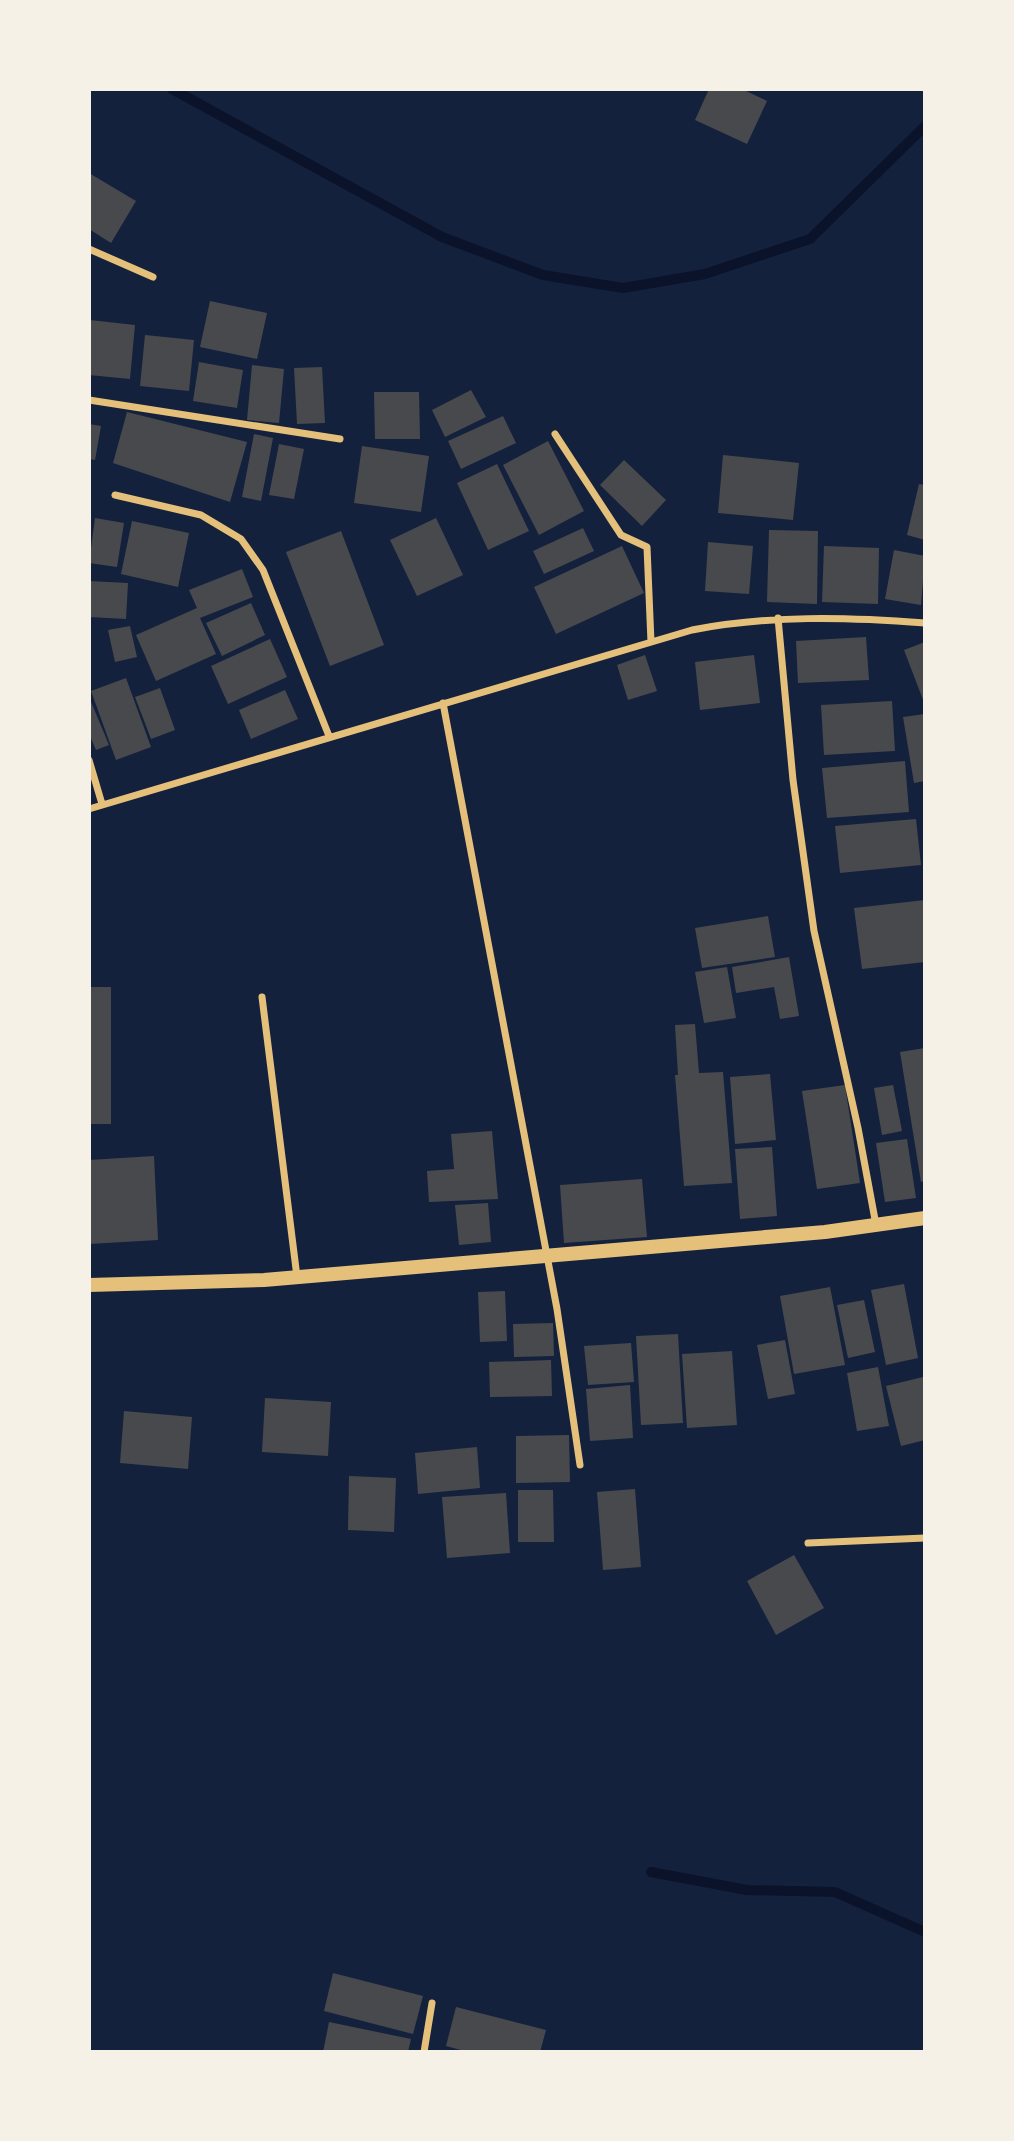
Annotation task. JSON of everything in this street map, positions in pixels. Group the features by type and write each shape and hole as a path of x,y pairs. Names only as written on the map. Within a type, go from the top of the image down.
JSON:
{"main road":[{"path":"89,1285 297,1277 876,1225 925,1217"}],"street":[{"path":"89,249 153,277"},
{"path":"89,400 340,439"},
{"path":"555,434 621,535 648,547 651,642"},
{"path":"115,495 201,514 241,540 263,570 329,736"},
{"path":"89,810 329,736 651,642 733,622 851,617 925,623"},
{"path":"778,618 793,780 814,930 858,1128 876,1225"},
{"path":"443,703 546,1254 580,1465"},
{"path":"89,760 102,804"},
{"path":"262,997 297,1277"},
{"path":"808,1544 925,1538"},
{"path":"424,2052 432,2003"}],"building":[{"path":"709,89 742,89 767,101 747,144 695,120"},
{"path":"89,173 136,201 111,243 89,229"},
{"path":"210,301 267,313 257,359 200,347"},
{"path":"90,320 135,325 130,379 89,375"},
{"path":"145,335 194,340 189,391 140,386"},
{"path":"199,362 243,370 237,408 193,401"},
{"path":"252,365 284,369 279,423 247,420"},
{"path":"322,367 325,423 297,424 294,368"},
{"path":"471,390 486,417 445,437 432,410"},
{"path":"374,392 419,392 420,439 375,439"},
{"path":"127,412 247,442 230,502 113,463"},
{"path":"503,416 516,443 461,469 448,441"},
{"path":"89,424 101,426 95,460 89,459"},
{"path":"254,434 273,438 261,501 242,497"},
{"path":"548,441 584,511 539,535 503,465"},
{"path":"279,444 304,449 294,499 269,495"},
{"path":"362,446 429,456 421,512 354,503"},
{"path":"723,455 799,463 793,520 718,513"},
{"path":"624,460 666,500 642,526 600,485"},
{"path":"497,464 529,531 488,550 457,483"},
{"path":"919,484 925,485 925,540 907,535"},
{"path":"95,518 124,523 117,567 89,563"},
{"path":"436,518 463,575 417,596 390,540"},
{"path":"132,521 189,533 178,587 121,574"},
{"path":"583,528 594,551 544,574 533,551"},
{"path":"769,530 818,531 817,604 767,602"},
{"path":"341,531 384,645 330,666 286,552"},
{"path":"708,542 753,546 749,594 705,591"},
{"path":"622,546 644,593 556,634 534,587"},
{"path":"824,546 879,548 878,604 822,602"},
{"path":"894,550 925,556 921,605 885,599"},
{"path":"242,569 253,597 200,618 216,654 156,681 136,635 197,608 189,590"},
{"path":"89,581 128,583 126,619 89,617"},
{"path":"251,603 265,635 222,656 206,623"},
{"path":"130,626 137,657 115,662 108,630"},
{"path":"866,637 869,680 798,683 796,641"},
{"path":"270,639 287,677 228,704 211,666"},
{"path":"925,642 925,705 904,650"},
{"path":"645,655 657,691 628,700 617,665"},
{"path":"754,655 760,703 700,710 695,662"},
{"path":"126,678 151,747 116,760 91,691"},
{"path":"160,688 175,730 151,739 135,697"},
{"path":"285,690 298,719 251,739 239,710"},
{"path":"89,697 109,745 96,750 89,734"},
{"path":"892,701 895,751 824,755 821,705"},
{"path":"925,714 925,781 914,783 903,717"},
{"path":"905,761 909,812 827,818 822,768"},
{"path":"916,819 921,865 840,873 835,826"},
{"path":"925,900 925,962 862,969 854,908"},
{"path":"768,916 775,957 702,968 695,928"},
{"path":"789,957 799,1016 780,1019 774,987 736,993 732,967"},
{"path":"727,967 736,1018 704,1023 695,972"},
{"path":"89,987 111,987 111,1124 89,1124"},
{"path":"695,1024 699,1073 723,1072 732,1183 684,1186 675,1075 678,1075 675,1025"},
{"path":"925,1048 925,1181 921,1182 900,1052"},
{"path":"770,1074 776,1140 735,1144 730,1077"},
{"path":"845,1085 860,1183 817,1189 802,1091"},
{"path":"893,1085 902,1131 882,1135 874,1088"},
{"path":"492,1131 498,1199 429,1202 427,1171 454,1169 451,1134"},
{"path":"907,1139 916,1198 885,1202 876,1143"},
{"path":"772,1147 777,1216 740,1219 735,1149"},
{"path":"154,1156 158,1240 89,1244 89,1160"},
{"path":"642,1179 647,1237 564,1243 560,1185"},
{"path":"488,1203 491,1242 459,1245 455,1205"},
{"path":"904,1284 918,1358 886,1365 871,1290"},
{"path":"830,1287 845,1365 794,1374 780,1296"},
{"path":"505,1291 507,1341 480,1342 478,1292"},
{"path":"864,1300 875,1352 848,1358 837,1305"},
{"path":"553,1323 554,1356 514,1357 513,1324"},
{"path":"678,1334 683,1423 641,1425 636,1336"},
{"path":"785,1340 795,1394 768,1399 757,1345"},
{"path":"631,1343 634,1382 588,1385 584,1346"},
{"path":"732,1351 737,1425 687,1428 682,1354"},
{"path":"551,1360 552,1396 490,1397 489,1362"},
{"path":"878,1367 889,1426 857,1431 847,1373"},
{"path":"923,1377 925,1440 901,1446 886,1386"},
{"path":"630,1385 633,1438 590,1441 586,1389"},
{"path":"265,1398 331,1402 328,1456 262,1452"},
{"path":"124,1411 192,1417 188,1469 120,1463"},
{"path":"569,1435 570,1482 516,1483 516,1436"},
{"path":"477,1447 480,1488 418,1494 415,1453"},
{"path":"349,1476 396,1478 394,1532 348,1530"},
{"path":"635,1489 641,1567 603,1570 597,1492"},
{"path":"518,1490 553,1490 554,1542 518,1542"},
{"path":"506,1493 510,1553 447,1558 442,1497"},
{"path":"794,1555 824,1608 776,1635 747,1581"},
{"path":"333,1973 423,1996 413,2034 324,2011"},
{"path":"456,2007 546,2030 540,2052 468,2052 446,2046"},
{"path":"329,2022 411,2039 408,2052 323,2052"}],"waterway":[{"path":"172,89 442,237 543,275 623,288 705,274 810,239 925,126"},
{"path":"651,1872 747,1890 835,1892 925,1932"}]}
